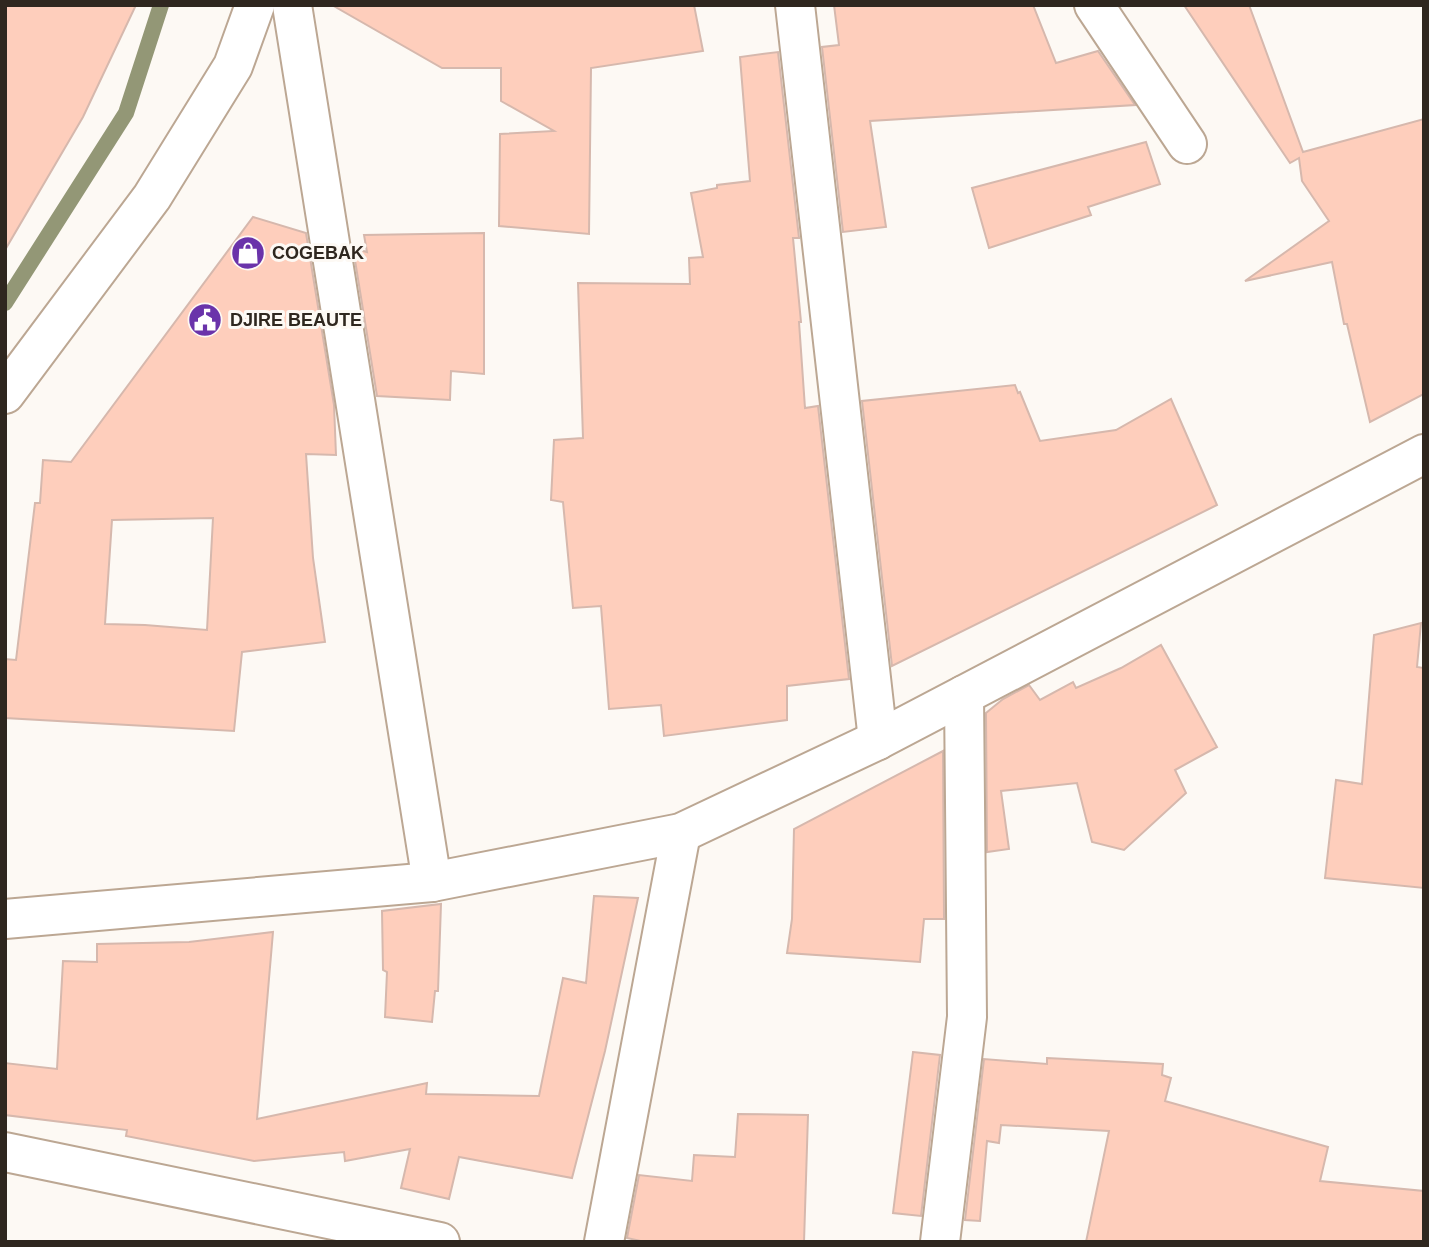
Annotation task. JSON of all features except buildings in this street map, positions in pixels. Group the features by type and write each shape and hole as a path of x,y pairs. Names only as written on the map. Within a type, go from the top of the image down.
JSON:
{"street":[{"path":"5,394 152,197 233,66 255,5"},
{"path":"292,5 432,882"},
{"path":"795,5 878,740"},
{"path":"1094,5 1187,144"},
{"path":"5,919 432,882 681,833 878,740 1424,454"},
{"path":"940,1242 967,1017 964,695"},
{"path":"604,1242 681,833"},
{"path":"5,1152 380,1236 440,1242"}],"waterway":[{"path":"5,303 126,113 161,5"}],"place":[{"name":"COGEBAK","path":"248,253"},
{"name":"DJIRE BEAUTE","path":"205,320"}]}
